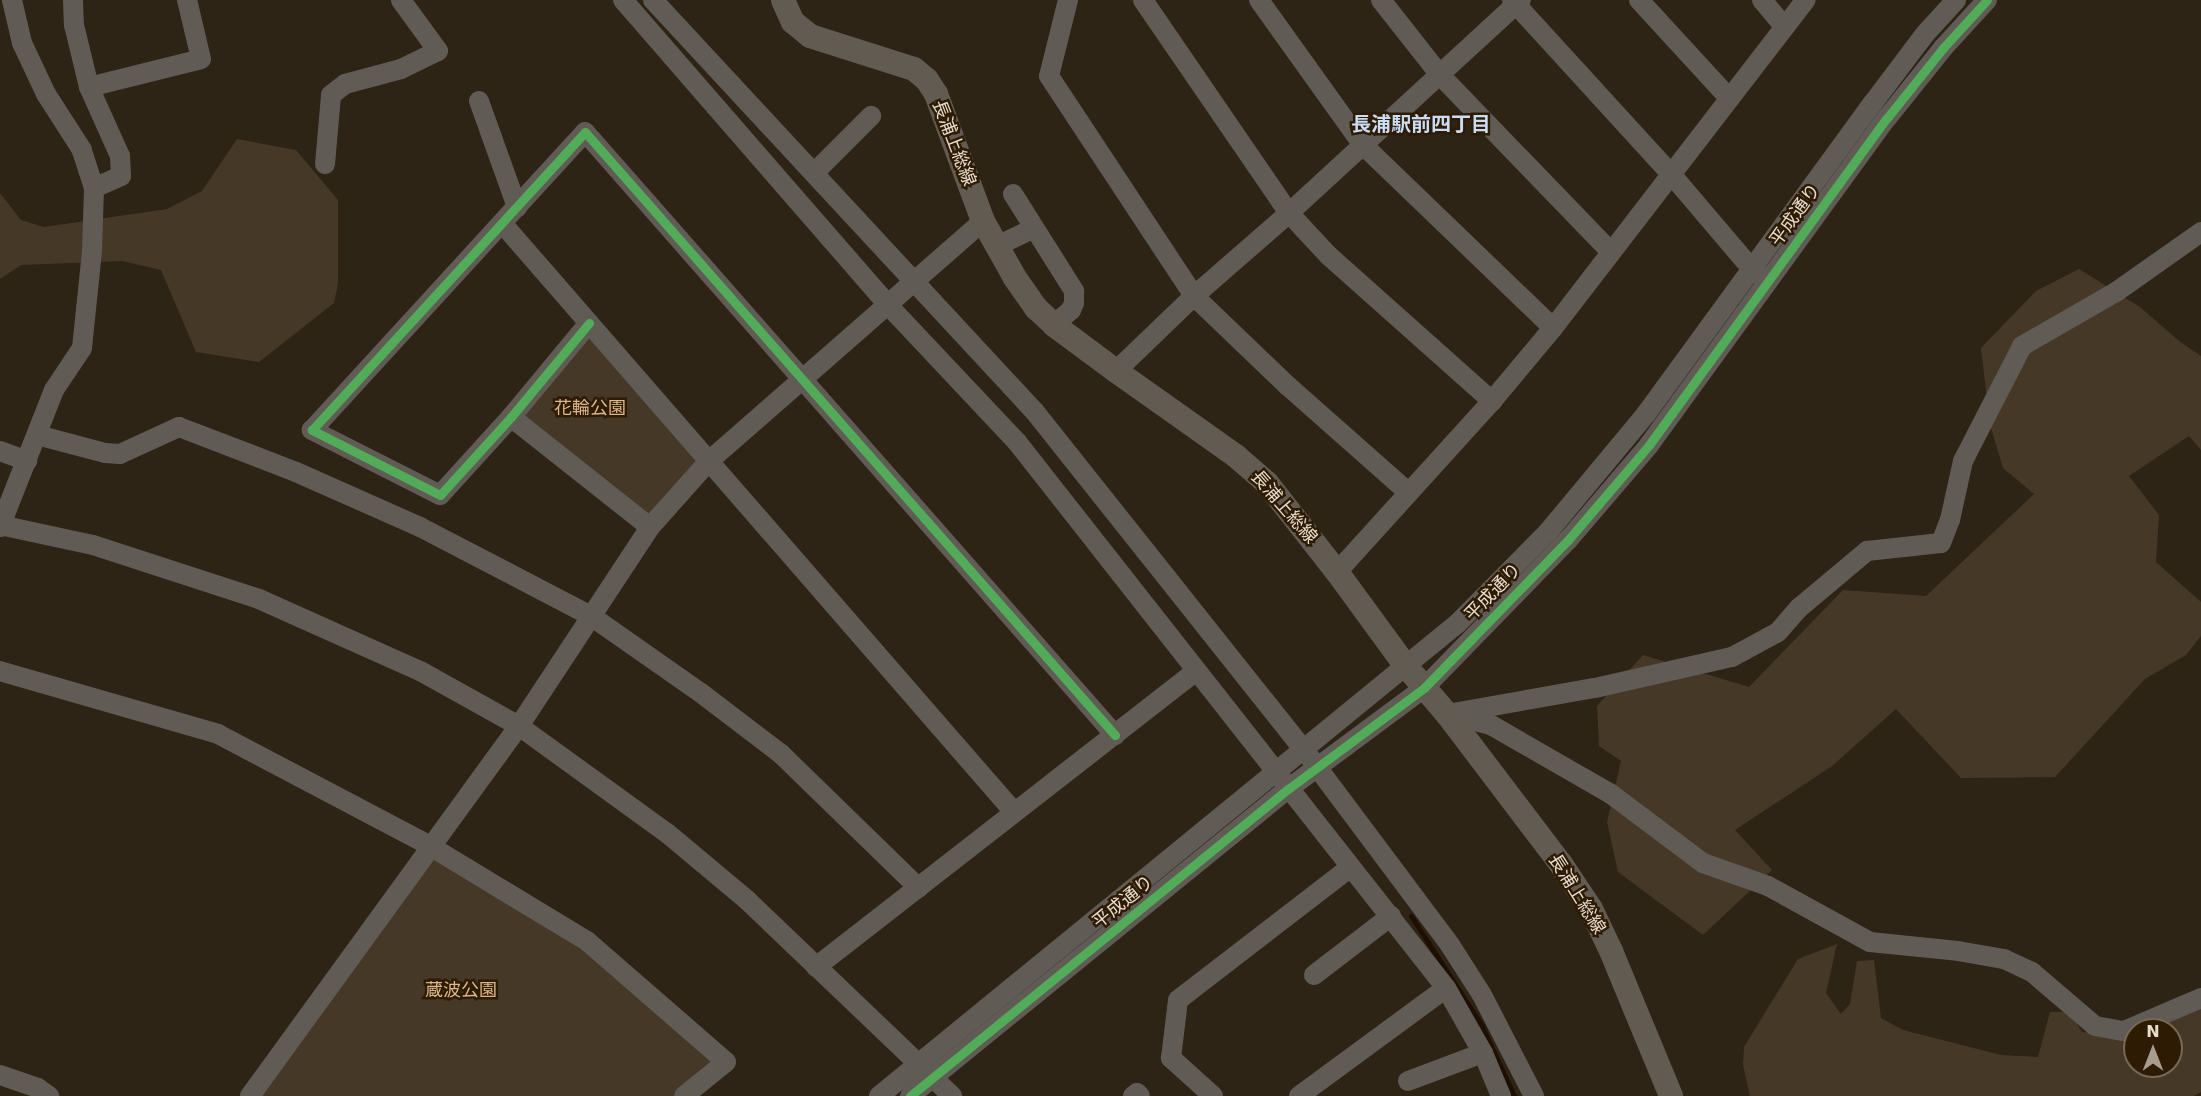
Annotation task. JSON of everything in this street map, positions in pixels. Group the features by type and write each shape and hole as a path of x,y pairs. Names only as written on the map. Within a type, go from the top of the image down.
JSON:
{"main road":[{"name":"長浦上総線","path":"783,0 793,22 810,36 914,69 927,80 936,94 984,220 997,246 1036,308 1054,325 1116,371 1236,456 1267,483 1337,572 1405,665 1447,714 1561,864 1591,909 1671,1096"}],"street":[{"path":"12,0 22,43 46,94 82,150 94,188 92,252 82,348 54,390 0,526 93,545 260,599 422,672 519,726 667,833 747,900 952,1096"},
{"path":"73,0 74,25 89,87 120,156 121,176 94,188"},
{"path":"89,87 201,59 187,0"},
{"path":"325,164 331,95 345,84 401,69 438,51 401,0"},
{"path":"623,0 887,304 1017,442 1275,774 1446,988 1483,1053 1501,1096"},
{"path":"653,0 1035,412 1317,767 1450,945 1482,995 1534,1096"},
{"path":"1068,0 1049,76 1194,296 1288,386 1408,492"},
{"path":"1143,0 1289,213 1328,255 1492,401"},
{"path":"1259,0 1362,144 1553,328"},
{"path":"1381,0 1440,75 1611,252"},
{"path":"1639,0 1729,98"},
{"path":"1762,0 1785,27"},
{"path":"1337,572 1492,401 1553,328 1806,0"},
{"name":"平成通り","path":"910,1096 927,1070 1303,750 1457,624 1548,532 1646,414 1873,103 1925,34 1956,0"},
{"name":"平成通り","path":"879,1096 927,1070 1288,789 1424,688 1568,540 1642,453 1887,118 1943,48 1987,0"},
{"path":"1116,371 1194,296 1440,75 1516,1 1671,174 1751,268 1768,281"},
{"path":"479,101 517,207"},
{"path":"814,173 871,116"},
{"path":"589,322 511,417 440,495 312,430 585,132 1115,735"},
{"path":"1013,195 1074,291 1074,303 1071,310 1054,325"},
{"path":"250,1096 519,726 650,527 709,461 984,220"},
{"path":"502,223 1014,812"},
{"path":"997,246 1034,228"},
{"path":"1447,714 1595,688 1732,657 1778,632 1799,608 1867,551 1941,543 1950,520 1963,461 2022,346 2116,292 2201,232"},
{"path":"511,417 650,527"},
{"path":"37,435 105,453 120,454 179,427 296,472 420,527 591,616 781,754 919,888"},
{"path":"0,451 27,461"},
{"path":"0,671 218,734 430,846 587,940 726,1062 684,1096"},
{"path":"816,967 1196,671"},
{"path":"1447,714 1491,725 1611,794 1703,863 1768,886 1870,942 1958,951 2004,959 2032,972 2096,1026 2124,1031 2201,998"},
{"path":"1213,1096 1171,1058 1178,1000 1351,867"},
{"path":"1314,975 1390,916"},
{"path":"1299,1096 1446,988"},
{"path":"1408,1081 1483,1053"},
{"path":"0,1075 38,1088 49,1096"},
{"path":"1133,1096 1137,1093 1140,1096"}],"green space":[{"path":"237,139 296,150 338,200 338,283 334,303 259,362 196,352 161,270 122,261 21,265 0,279 0,193 21,220 44,227 167,209 202,191"},
{"path":"2079,269 2140,307 2179,341 2201,356 2201,450 2189,436 2129,476 2159,515 2156,562 2201,602 2201,636 2186,655 2145,679 2055,777 1961,778 1896,709 1832,766 1735,830 1772,870 1703,935 1618,872 1607,822 1621,761 1599,746 1597,706 1643,655 1749,687 1843,590 1926,596 2034,494 2003,468 1990,425 1981,348 2036,291"},
{"name":"花輪公園","path":"589,323 709,461 650,527 511,417"},
{"name":"蔵波公園","path":"430,846 587,941 726,1062 684,1096 259,1096"},
{"path":"1837,944 1826,993 1841,1014 1850,1004 1857,961 1874,960 1881,1018 1903,1030 2001,1055 2038,1057 2050,1012 2069,1012 2082,1032 2123,1034 2123,1078 2183,1078 2183,1018 2164,1018 2201,995 2201,1092 2194,1096 1750,1096 1743,1065 1744,1047 1798,959"}],"waterway":[{"path":"1411,916 1481,1024 1514,1096"}],"cycle path":[{"path":"910,1096 1288,789 1424,688 1568,540 1649,445 1887,118 1943,48 1987,0"},
{"path":"589,323 511,417 440,495 312,430 585,132 1115,735"}],"district":[{"name":"長浦駅前四丁目","path":"1421,124"}]}
